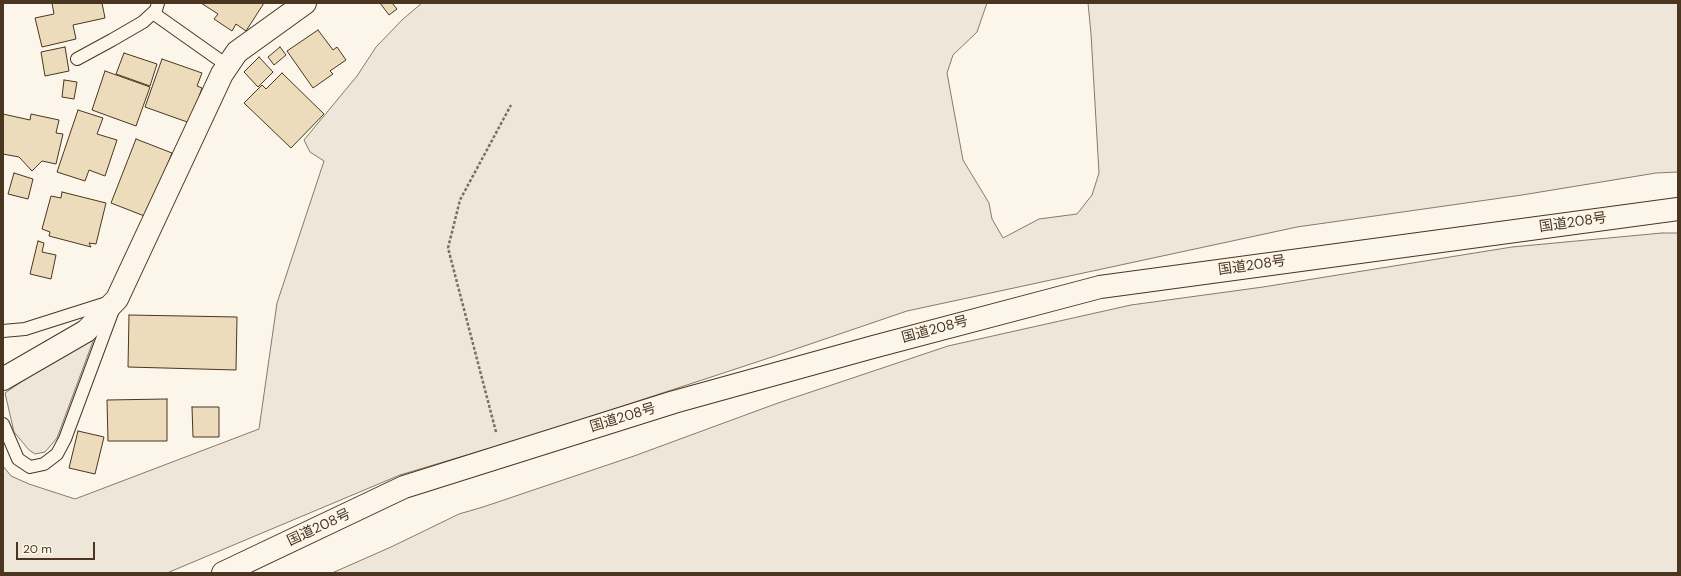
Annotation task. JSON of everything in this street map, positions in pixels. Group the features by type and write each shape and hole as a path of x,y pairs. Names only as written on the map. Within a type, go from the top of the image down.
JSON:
{"main road":[{"path":"3,379 86,331 118,299 222,74 237,52 305,3"},
{"name":"国道208号","path":"223,573 404,487 681,400 1100,287 1678,210"}],"lane":[{"path":"78,59 143,22 156,8 228,66"},
{"path":"3,331 25,329 118,299"},
{"path":"3,424 18,459 30,467 44,464 57,454 65,439 118,299"}],"path":[{"path":"503,456 448,248 460,200 511,105"}],"shaded area":[{"path":"422,3 987,3 977,32 953,55 947,73 963,160 989,203 992,219 1003,238 1039,219 1077,214 1092,195 1099,173 1088,3 1678,3 1678,172 1656,173 1522,195 1297,227 907,311 547,431 400,475 167,573 3,573 3,466 11,476 29,484 75,499 259,429 277,303 324,161 310,152 304,140 357,76 376,47 403,19"},
{"path":"1662,233 1678,233 1678,573 332,573 391,547 459,514 634,456 778,403 948,346 1131,305 1263,287 1512,247"},
{"path":"95,336 57,438 45,452 35,454 29,450 14,432 5,393 47,364 65,356"}],"building":[{"path":"52,3 102,3 105,18 73,25 76,39 42,47 35,18 54,14"},
{"path":"201,3 264,3 246,31 236,24 232,31 214,19 218,14"},
{"path":"380,3 392,3 397,9 389,15"},
{"path":"318,30 333,50 337,47 346,60 330,71 333,74 313,88 287,51"},
{"path":"65,47 69,71 45,76 41,52"},
{"path":"280,47 286,55 274,65 268,57"},
{"path":"124,53 157,64 150,86 116,74"},
{"path":"259,57 273,72 258,87 244,72"},
{"path":"162,59 202,73 197,86 202,88 190,123 145,107"},
{"path":"105,71 150,87 136,126 92,110"},
{"path":"282,73 324,114 291,148 244,103 262,85 266,89"},
{"path":"64,80 77,82 74,99 62,97"},
{"path":"78,110 103,118 97,134 117,140 105,176 89,170 85,181 57,172"},
{"path":"3,114 30,120 31,114 59,120 56,133 63,134 56,164 42,161 32,171 19,157 3,154"},
{"path":"136,139 172,153 147,217 111,203"},
{"path":"14,173 33,179 28,199 8,194"},
{"path":"62,192 106,203 96,244 89,243 91,247 49,236 50,232 42,229 51,196 61,198"},
{"path":"38,241 44,243 42,252 56,255 51,279 30,274"},
{"path":"129,315 237,317 236,370 128,367"},
{"path":"167,399 167,441 108,441 107,400"},
{"path":"192,407 219,407 219,437 193,437"},
{"path":"78,431 104,437 95,474 69,468"}]}
